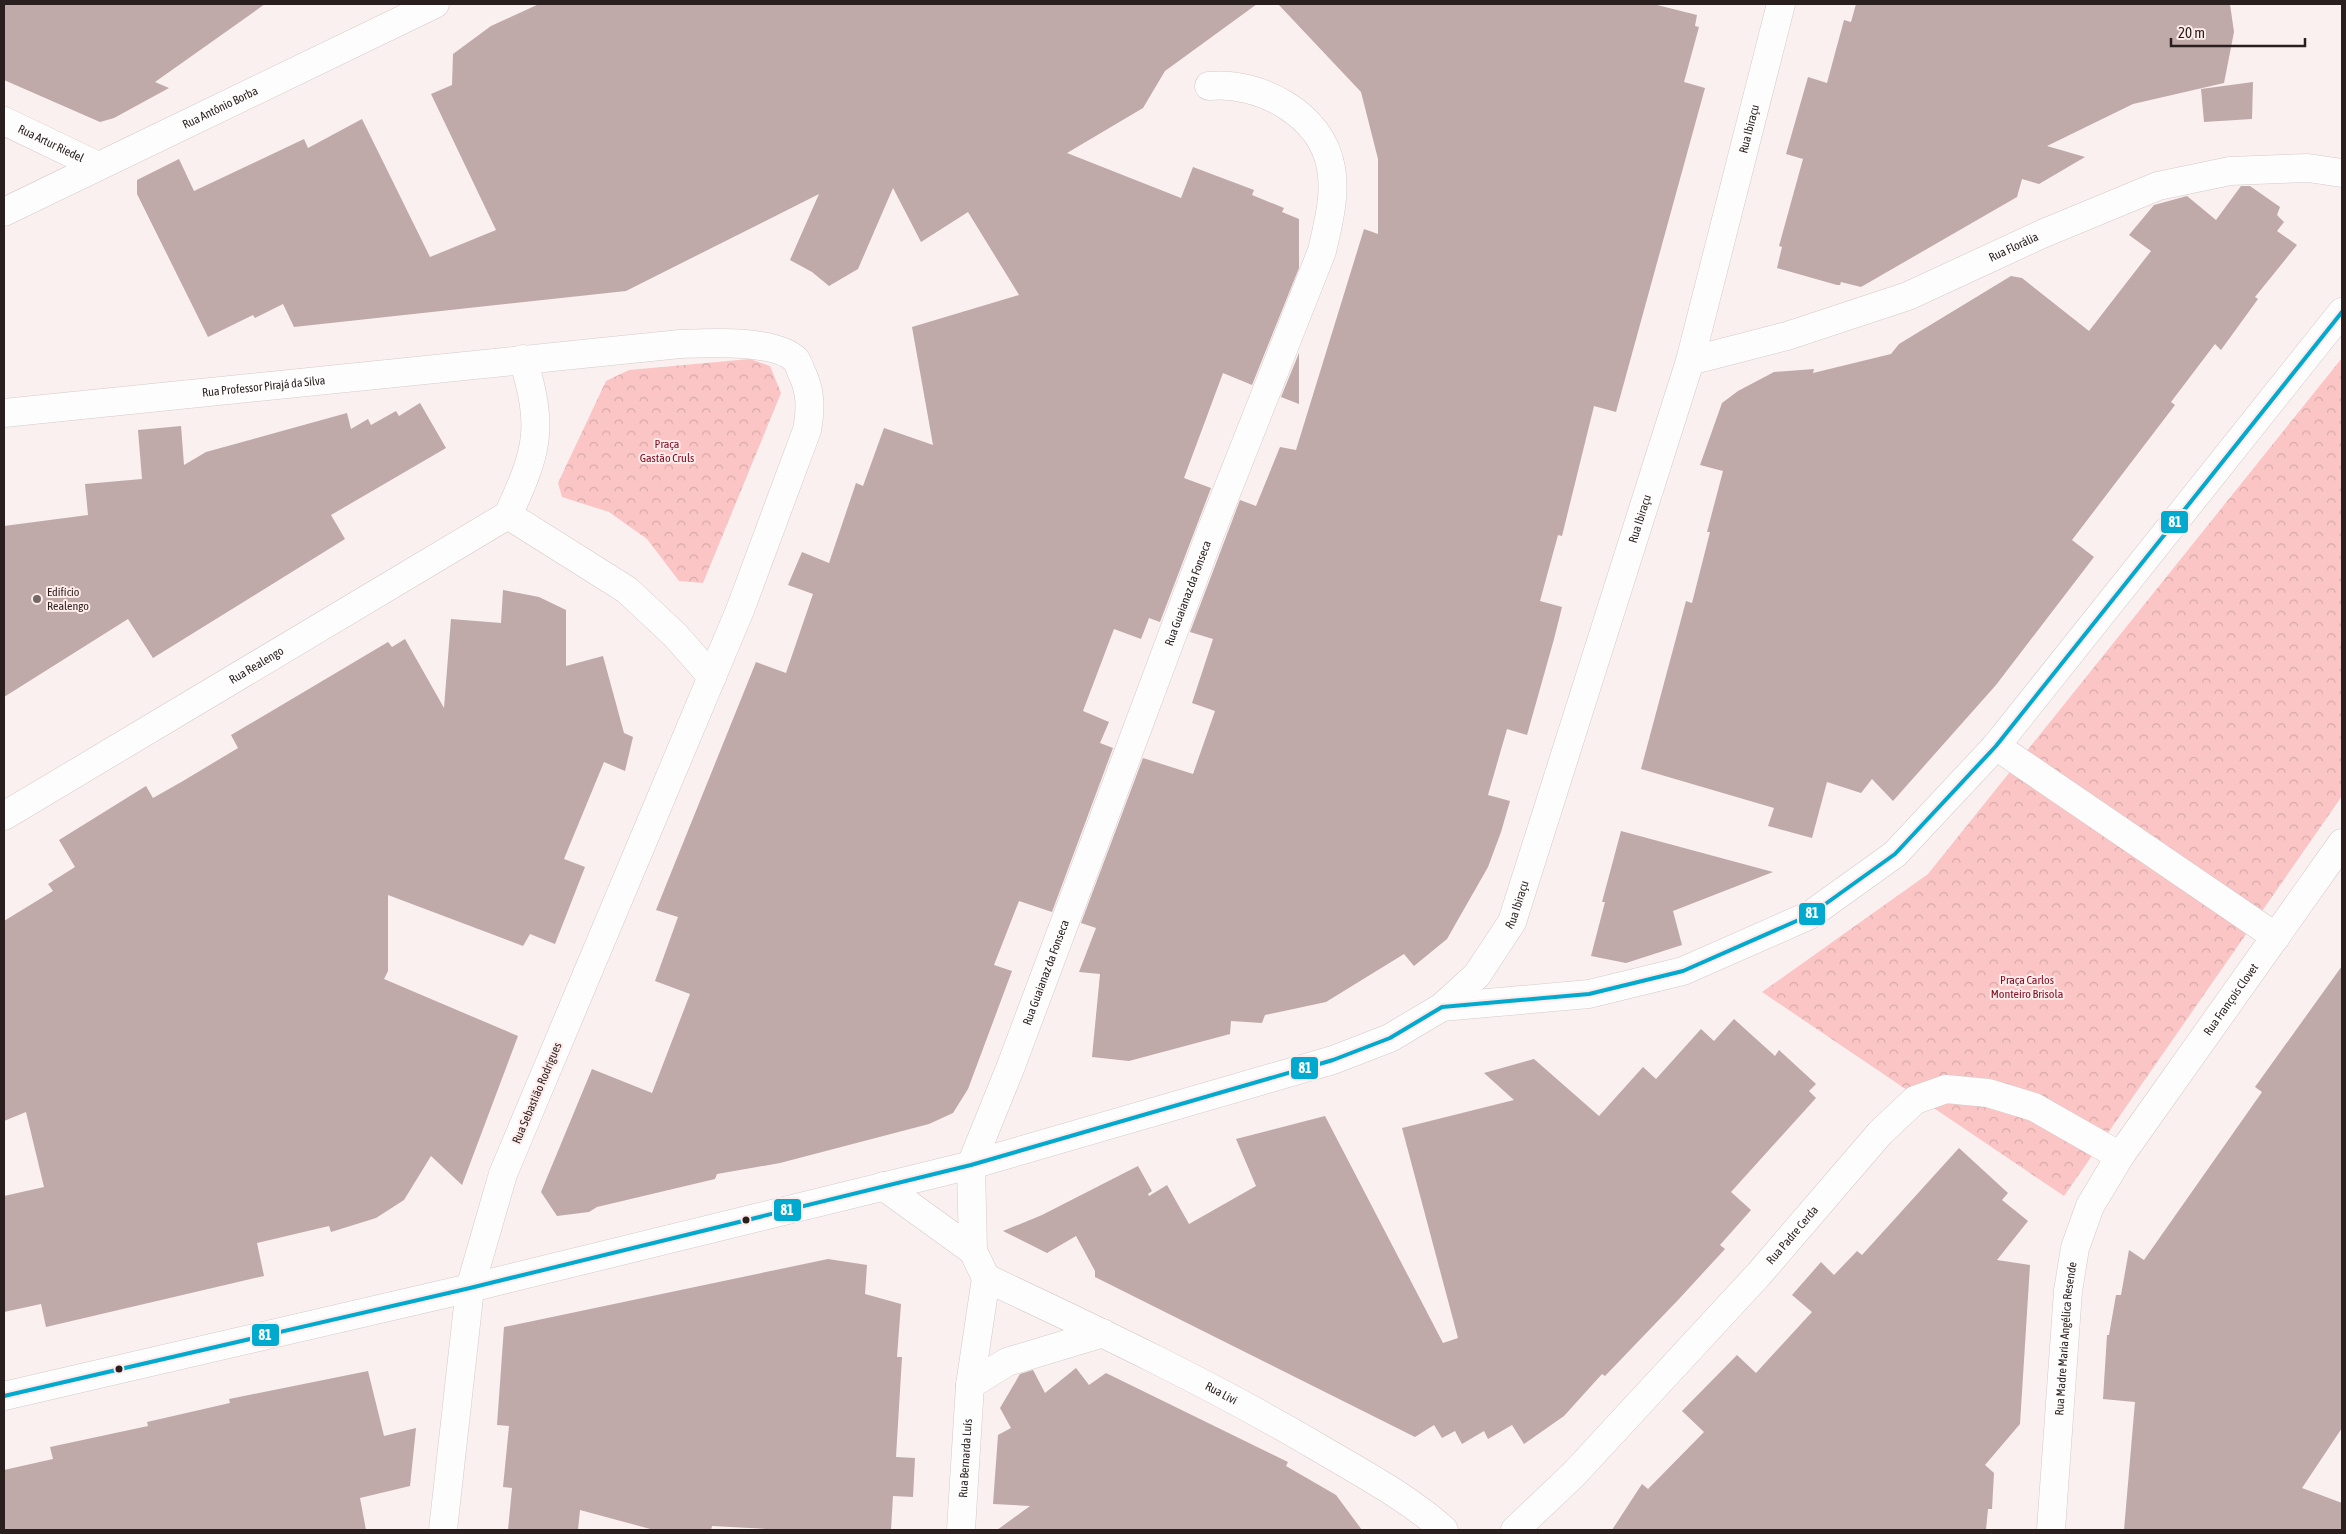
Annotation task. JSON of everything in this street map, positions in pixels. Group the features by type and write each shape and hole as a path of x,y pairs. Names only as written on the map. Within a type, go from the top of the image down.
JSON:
{"street":[{"name":"Rua Antônio Borba","path":"4,212 435,4"},
{"name":"Rua Ibiraçu","path":"1442,1007 1477,975 1512,922 1690,361 1781,4"},
{"name":"Rua Guaianaz da Fonseca","path":"971,1165 1011,1066 1212,529 1322,251 1332,203 1331,167 1317,134 1301,115 1281,102 1249,89 1223,84 1209,86"},
{"name":"Rua Artur Riedel","path":"4,121 98,166"},
{"name":"Rua Florália","path":"1690,361 1787,336 1908,296 2042,234 2158,186 2230,171 2308,168 2342,174"},
{"path":"4,1396 470,1288 971,1165 1333,1060 1390,1038 1442,1007 1589,994 1683,971 1810,915 1895,854 1996,746 2342,312"},
{"path":"720,343 755,345 777,350 796,360 807,382 811,399 807,430 740,610 712,677 674,635 627,590 508,515 524,480 535,448 536,411 523,359 680,344 720,343"},
{"name":"Rua Professor Pirajá da Silva","path":"4,412 523,359"},
{"name":"Rua Realengo","path":"4,816 508,515"},
{"name":"Rua Sebastião Rodrigues","path":"443,1530 470,1288 503,1174 712,677"},
{"path":"1996,746 2276,937"},
{"name":"Rua François Clovet","path":"2120,1156 2342,843"},
{"name":"Rua Padre Cerda","path":"1515,1530 1574,1474 1759,1274 1880,1133 1915,1100 1946,1089 1988,1093 2034,1107 2120,1156"},
{"name":"Rua Madre Maria Angélica Resende","path":"2051,1530 2068,1291 2075,1248 2090,1206 2120,1156"},
{"path":"971,1165 972,1251"},
{"path":"883,1186 972,1251 986,1278"},
{"name":"Rua Livi","path":"986,1278 1103,1333 1266,1416 1412,1503 1444,1530"},
{"name":"Rua Bernarda Luís","path":"961,1530 970,1384 986,1278"},
{"path":"970,1384 1008,1362 1103,1333"}],"green space":[{"name":"Praça Carlos Monteiro Brisola","path":"2342,358 2342,796 2064,1196 1762,992 1928,874"},
{"name":"Praça Gastão Cruls","path":"750,359 770,366 781,393 703,583 679,581 647,539 609,512 562,497 558,483 606,381 629,370"}],"building":[{"path":"4,4 265,4 155,82 169,88 114,118 100,122 4,80"},
{"path":"539,4 1257,4 1165,71 1143,108 1067,153 1181,198 1193,167 1254,190 1252,195 1284,208 1282,212 1299,219 1299,268 1252,385 1223,373 1184,478 1211,488 1160,622 1149,618 1141,639 1114,629 1083,711 1109,722 1100,743 1113,748 1052,912 1019,901 994,965 1012,971 968,1089 953,1113 929,1124 780,1163 717,1174 715,1179 597,1207 589,1212 557,1216 541,1192 592,1069 652,1093 690,994 655,981 678,917 656,910 756,662 786,673 813,594 788,585 802,552 829,563 856,483 863,486 884,428 933,445 912,327 1019,295 968,212 921,242 893,188 858,269 829,286 812,272 790,260 819,194 626,291 294,327 283,304 255,318 253,315 208,337 137,194 137,180 179,159 194,191 304,139 308,148 362,119 430,257 496,230 431,94 452,85 453,54 491,26"},
{"path":"1278,4 1653,4 1697,15 1695,26 1699,27 1684,82 1705,88 1616,412 1594,406 1562,536 1558,535 1540,601 1562,607 1554,639 1527,735 1507,729 1488,795 1510,801 1501,832 1488,867 1447,939 1414,966 1404,954 1326,1002 1265,1015 1262,1023 1231,1021 1230,1034 1129,1061 1092,1057 1100,974 1079,972 1096,928 1081,923 1143,758 1193,774 1215,711 1192,703 1213,639 1190,632 1240,500 1256,506 1280,447 1296,450 1364,229 1378,234 1378,159 1361,92"},
{"path":"1856,4 2230,4 2234,32 2224,83 2133,104 2047,146 2085,157 2039,184 2022,179 2017,197 1861,287 1841,282 1840,285 1837,285 1777,268 1782,247 1779,246 1803,159 1786,154 1808,77 1827,83 1844,20 1851,22"},
{"path":"2253,82 2252,119 2204,122 2201,89"},
{"path":"2241,186 2250,186 2280,207 2277,215 2284,222 2277,231 2297,245 2255,297 2258,299 2221,350 2215,344 2171,402 2175,405 2072,540 2094,557 1996,685 1893,801 1872,779 1861,793 1827,782 1812,838 1768,826 1774,808 1641,769 1686,601 1692,603 1710,532 1707,532 1723,471 1700,465 1722,403 1738,391 1774,372 1814,369 1813,373 1891,354 1899,344 2011,276 2022,278 2089,331 2151,251 2129,235 2154,205 2187,196 2216,220"},
{"path":"1299,353 1299,404 1281,397"},
{"path":"420,403 446,448 331,515 345,539 153,658 128,619 4,697 4,526 88,515 85,484 142,479 138,430 181,426 184,465 206,452 347,413 351,429 368,419 371,425 396,411 399,416"},
{"path":"503,590 539,597 566,610 566,666 603,656 624,733 633,737 625,771 604,762 564,859 585,867 555,944 530,934 523,946 388,895 388,971 384,979 518,1036 462,1185 431,1156 404,1200 376,1218 331,1232 329,1226 257,1243 264,1276 46,1327 41,1304 4,1312 4,1196 44,1187 26,1112 4,1121 4,921 53,891 48,884 75,867 59,840 146,786 153,798 238,748 231,735 388,642 392,647 405,639 444,708 451,619 501,623"},
{"path":"1621,831 1773,872 1673,911 1682,945 1626,963 1591,956 1605,902 1602,902"},
{"path":"2342,966 2342,1428 2302,1488 2342,1503 2342,1530 2124,1530 2135,1402 2103,1399 2107,1335 2109,1335 2116,1295 2121,1295 2129,1250 2144,1260 2262,1092 2255,1087"},
{"path":"1734,1019 1775,1056 1779,1050 1816,1084 1809,1091 1816,1098 1731,1192 1751,1210 1720,1245 1725,1249 1605,1376 1602,1374 1564,1416 1524,1444 1512,1425 1488,1439 1484,1431 1462,1444 1455,1431 1442,1438 1434,1425 1415,1437 1095,1277 1095,1271 1076,1236 1047,1253 1003,1231 1042,1215 1138,1166 1152,1191 1148,1194 1149,1196 1167,1185 1189,1224 1256,1186 1236,1139 1325,1116 1443,1343 1458,1338 1402,1128 1514,1100 1484,1073 1534,1059 1599,1116 1643,1067 1656,1079 1701,1029 1714,1041"},
{"path":"1959,1148 2008,1193 2002,1200 2028,1221 1997,1260 2030,1265 2020,1424 1985,1465 1994,1473 1992,1509 1988,1509 1986,1530 1612,1530 1642,1484 1648,1489 1704,1432 1682,1411 1737,1355 1756,1373 1812,1312 1792,1295 1821,1262 1834,1275 1857,1251 1862,1255"},
{"path":"828,1259 867,1265 865,1294 901,1304 897,1357 902,1357 896,1457 915,1458 913,1497 893,1496 891,1530 785,1530 712,1526 711,1530 654,1530 580,1510 578,1530 508,1530 512,1488 503,1487 509,1426 497,1425 504,1327"},
{"path":"1076,1368 1089,1385 1106,1373 1288,1462 1286,1466 1336,1495 1362,1530 997,1530 1030,1506 993,1504 998,1435 1011,1428 1000,1408 1020,1374 1033,1370 1045,1393"},
{"path":"368,1371 384,1436 416,1428 410,1486 360,1498 366,1530 4,1530 4,1470 53,1459 50,1447 148,1426 147,1422 230,1403 229,1399"}],"transit line":[{"name":"81","path":"4,1396 470,1288 971,1165 1333,1060 1390,1038 1442,1007 1589,994 1683,971 1810,915 1895,854 1996,746 2342,312"}],"place":[{"name":"Edifício Realengo","path":"37,599"}]}
